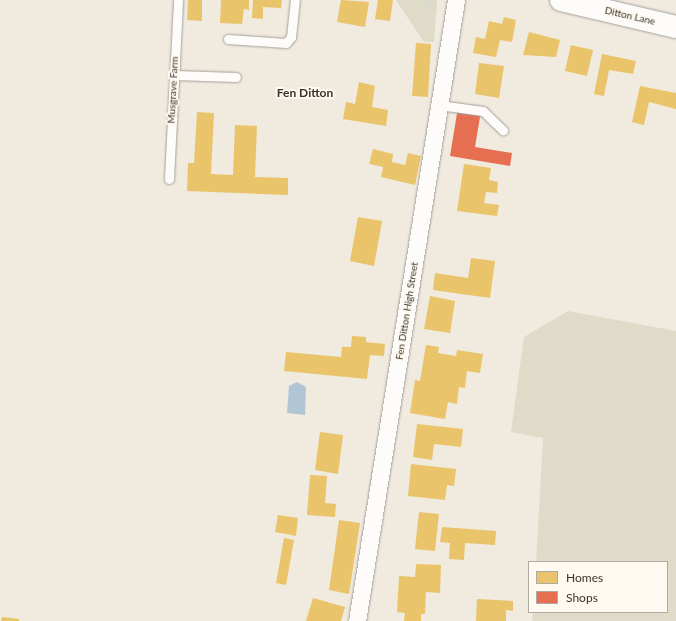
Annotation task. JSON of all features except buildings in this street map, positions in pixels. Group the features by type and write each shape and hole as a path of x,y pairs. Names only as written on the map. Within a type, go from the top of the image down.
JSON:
{"main road":[{"name":"Ditton Lane","path":"561,0 676,27"}],"street":[{"name":"Fen Ditton High Street","path":"356,621 456,0"}],"lane":[{"name":"Musgrave Farm","path":"169,179 178,0"},
{"path":"228,39 286,44 291,37 295,0"},
{"path":"174,75 236,76"},
{"path":"439,105 483,111 503,130"}],"shaded area":[{"path":"396,0 437,0 434,42 424,42"},
{"path":"568,311 676,331 676,621 532,621 533,613 668,613 668,561 536,561 543,438 511,432 524,337"}],"water":[{"path":"297,382 306,387 305,415 287,413 289,386"}],"district":[{"name":"Fen Ditton","path":"305,93"}]}
